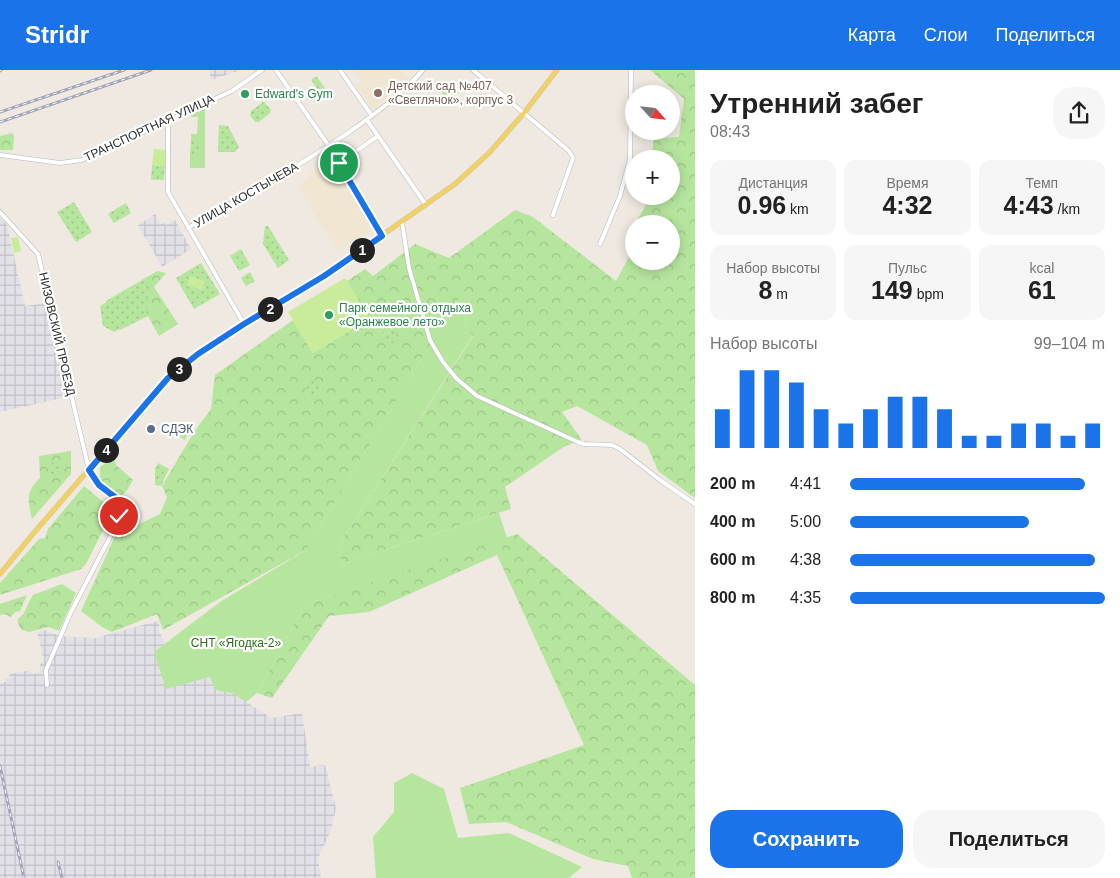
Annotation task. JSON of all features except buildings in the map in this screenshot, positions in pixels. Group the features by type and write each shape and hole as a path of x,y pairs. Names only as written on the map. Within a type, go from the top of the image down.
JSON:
{"main road":[{"path":"0,574 168,378 198,354 324,276 459,181 484,159 524,113 557,70"}],"street":[{"name":"ТРАНСПОРТНАЯ УЛИЦА","path":"0,155 60,163 82,160 232,91 262,70"},
{"path":"276,70 329,146 382,236"},
{"path":"340,70 372,116"},
{"name":"УЛИЦА КОСТЫЧЕВА","path":"188,228 274,180 329,146 367,120 407,88 423,70"},
{"path":"473,70 569,151 573,158 553,215"},
{"path":"600,244 620,196 630,159 631,70"},
{"path":"367,120 426,205"},
{"path":"166,121 168,126 168,192 244,324"},
{"path":"339,163 378,136"},
{"name":"НИЗОВСКИЙ ПРОЕЗД","path":"0,212 38,254 89,470"},
{"path":"402,222 409,268 430,340 438,356 456,378 477,396 578,442 612,446 620,449 695,504"},
{"path":"47,685 46,670 71,612 110,537 124,504 99,485 89,470"}],"shaded area":[{"path":"209,70 241,70 211,80"},
{"name":"Детский сад №407 «Светлячок», корпус 3","path":"353,70 399,70 409,79 373,110 356,85 361,81"},
{"path":"330,161 373,230 337,251 298,186 308,178 311,172"},
{"path":"155,214 161,224 164,222 166,225 175,220 191,249 162,267 138,225"},
{"path":"0,217 7,225 25,306 47,303 67,397 0,412"},
{"path":"158,621 160,627 158,628 165,644 156,650 166,688 210,677 216,690 233,693 271,718 302,713 310,767 325,765 336,808 331,830 318,859 321,878 0,878 0,683 6,682 5,679 10,678 9,674 31,670 32,674 40,672 40,663 44,661 37,632 44,630 60,636 95,638"}],"green space":[{"path":"650,70 695,70 695,498 658,471 647,445 577,406 562,412 582,440 565,446 505,487 511,509 342,564 339,545 473,336 465,324 469,306 458,299 306,550 163,630 157,614 112,632 81,611 115,536 160,514 167,497 162,486 194,432 211,409 215,375 293,320 313,353 369,319 347,281 365,269 373,276 415,244 449,258 515,210 533,217 616,281 625,264 625,270 680,270 680,215 640,215 646,205 680,205 680,150 652,150 654,140 680,140 684,99 680,96 680,85 668,85"},
{"path":"316,76 331,96 326,99 311,80"},
{"path":"450,82 460,91 452,101 442,93"},
{"path":"263,102 271,110 270,113 259,122 255,122 250,115 251,111"},
{"path":"205,107 205,168 190,168 190,155 201,155 201,139 191,139 191,134 197,134 198,117 191,117 190,113"},
{"path":"219,125 228,126 239,147 235,152 218,152"},
{"path":"12,133 14,136 13,150 0,150 0,136"},
{"path":"191,139 201,139 201,155 190,155"},
{"path":"154,149 166,150 165,166 152,165"},
{"path":"152,165 165,166 164,180 151,180"},
{"path":"74,202 92,232 76,242 57,212"},
{"path":"126,203 131,213 114,223 108,214"},
{"path":"265,226 268,226 289,260 278,268 263,244"},
{"path":"18,237 21,251 14,253 11,238"},
{"path":"241,249 250,265 239,271 230,256"},
{"path":"201,263 220,294 194,309 176,278"},
{"path":"157,271 166,273 154,287 178,324 159,336 148,316 120,330 107,322 106,301"},
{"path":"250,272 255,281 246,286 241,278"},
{"path":"190,276 205,281 202,290 187,285"},
{"path":"150,277 146,315 114,332 103,326 100,306"},
{"name":"Парк семейного отдыха «Оранжевое лето»","path":"345,278 370,319 313,353 288,312"},
{"name":"СНТ «Ягодка-2»","path":"458,299 469,306 465,324 473,335 339,545 342,564 499,513 507,538 305,604 257,693 246,702 237,695 215,689 210,677 166,689 154,652 220,602 306,550"},
{"path":"383,331 396,332 395,343 384,342"},
{"path":"314,379 320,390 310,397 304,386"},
{"path":"177,425 188,433 185,440 173,433"},
{"path":"71,451 71,474 32,519 29,497 32,488 40,478 39,456"},
{"path":"114,457 116,465 133,480 126,492 120,496 115,494 100,479 100,467"},
{"path":"61,461 61,472 50,476 48,463"},
{"path":"158,463 169,469 161,486 155,485 155,469"},
{"path":"84,486 113,510 86,564 81,569 0,595 0,583 39,539 45,538 48,529"},
{"path":"517,534 695,685 695,878 632,878 628,866 593,859 506,822 469,824 460,788 584,745 497,555 369,612 329,616 272,698 257,693 305,604"},
{"path":"62,584 76,593 59,631 48,627 29,632 22,630 18,624 18,619 24,613 33,595"},
{"path":"27,595 20,611 15,612 11,617 5,614 0,615 0,604"},
{"path":"412,773 444,789 458,838 509,833 582,867 569,878 376,878 373,837 394,812 394,783"}],"railway":[{"path":"0,112 124,70"},
{"path":"0,122 151,70"},
{"path":"0,766 24,878"},
{"path":"58,862 62,878"}],"place":[{"name":"Детский сад №407 «Светлячок», корпус 3","path":"378,93"},
{"name":"Edward's Gym","path":"245,94"},
{"name":"Парк семейного отдыха «Оранжевое лето»","path":"329,315"},
{"name":"СДЭК","path":"151,429"}],"route":[{"path":"119,516 124,504 99,485 89,470 168,378 198,354 324,276 382,236 339,163"}]}
